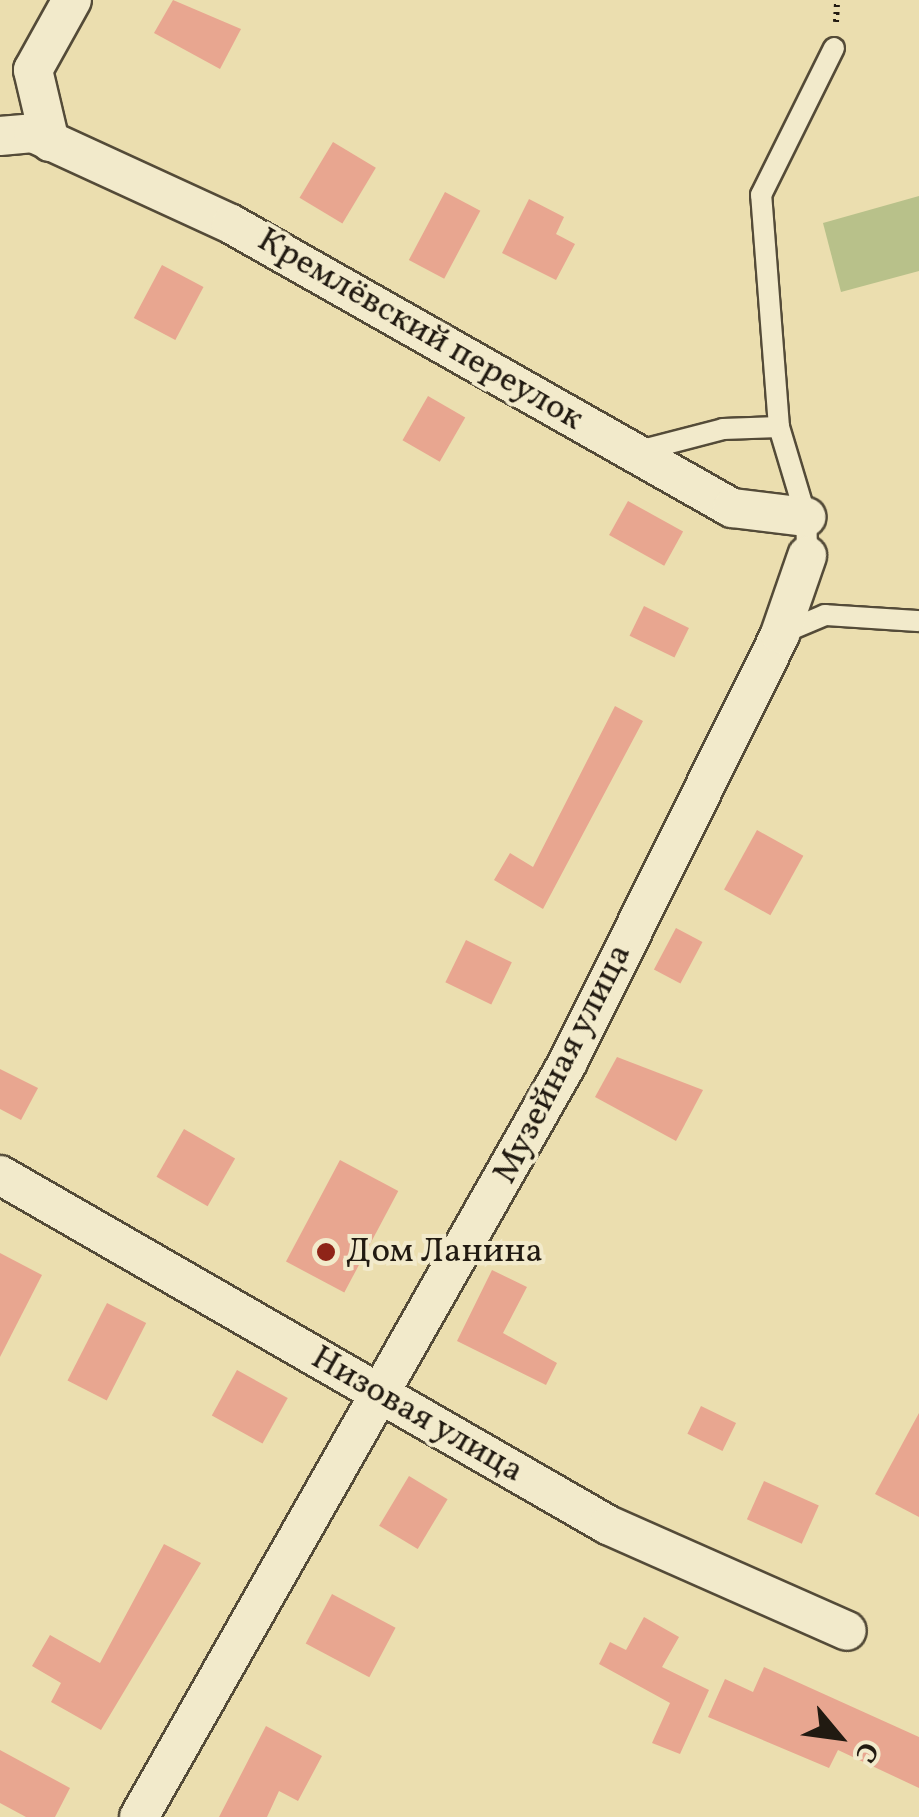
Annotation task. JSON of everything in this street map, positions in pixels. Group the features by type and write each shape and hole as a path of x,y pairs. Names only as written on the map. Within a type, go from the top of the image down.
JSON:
{"street":[{"path":"28,137 33,70 72,0"},
{"name":"Кремлёвский переулок","path":"28,137 232,224 732,508 806,517"},
{"name":"Музейная улица","path":"139,1817 385,1398 568,1062 780,634 807,556"},
{"name":"Низовая улица","path":"0,1174 608,1526 847,1631"}],"lane":[{"path":"807,556 806,517 779,427 761,195 834,48"},
{"path":"635,452 723,429 779,427"},
{"path":"780,634 825,615 919,620"}],"green space":[{"path":"919,196 919,271 841,292 823,223"}],"building":[{"path":"173,0 241,29 220,69 154,33"},
{"path":"333,142 376,168 342,223 300,198"},
{"path":"445,192 480,211 444,279 409,260"},
{"path":"529,199 564,217 556,234 575,244 556,280 502,253"},
{"path":"162,265 203,287 175,340 134,318"},
{"path":"428,396 465,418 440,462 402,440"},
{"path":"628,501 683,532 664,566 609,535"},
{"path":"644,606 689,628 674,658 630,636"},
{"path":"615,706 643,721 543,909 494,880 510,853 533,867"},
{"path":"757,830 803,856 770,915 724,889"},
{"path":"676,928 702,942 680,984 654,969"},
{"path":"466,940 512,962 491,1005 445,982"},
{"path":"617,1057 703,1090 676,1141 595,1097"},
{"path":"0,1069 38,1088 21,1120 0,1109"},
{"path":"184,1129 235,1158 208,1206 156,1177"},
{"path":"340,1160 398,1191 344,1293 286,1262"},
{"path":"0,1253 42,1275 0,1357"},
{"path":"492,1270 527,1287 503,1333 557,1363 546,1385 457,1341"},
{"path":"107,1303 146,1323 107,1400 68,1381"},
{"path":"237,1370 288,1398 263,1444 212,1415"},
{"path":"701,1406 736,1423 722,1451 687,1434"},
{"path":"919,1413 919,1517 875,1494"},
{"path":"409,1476 448,1499 418,1549 379,1526"},
{"path":"764,1481 819,1505 802,1544 747,1519"},
{"path":"164,1544 201,1563 101,1730 51,1702 61,1683 32,1666 50,1635 100,1663"},
{"path":"332,1594 396,1628 369,1677 306,1643"},
{"path":"644,1617 679,1637 662,1667 709,1690 680,1754 652,1743 670,1703 599,1664 610,1642 626,1650"},
{"path":"764,1667 919,1737 919,1788 838,1750 829,1768 708,1717 725,1679 753,1692"},
{"path":"266,1726 322,1756 298,1801 279,1791 267,1817 219,1817"},
{"path":"0,1750 70,1788 55,1817 26,1817 0,1803"}],"place":[{"name":"Дом Ланина","path":"326,1252"}]}
